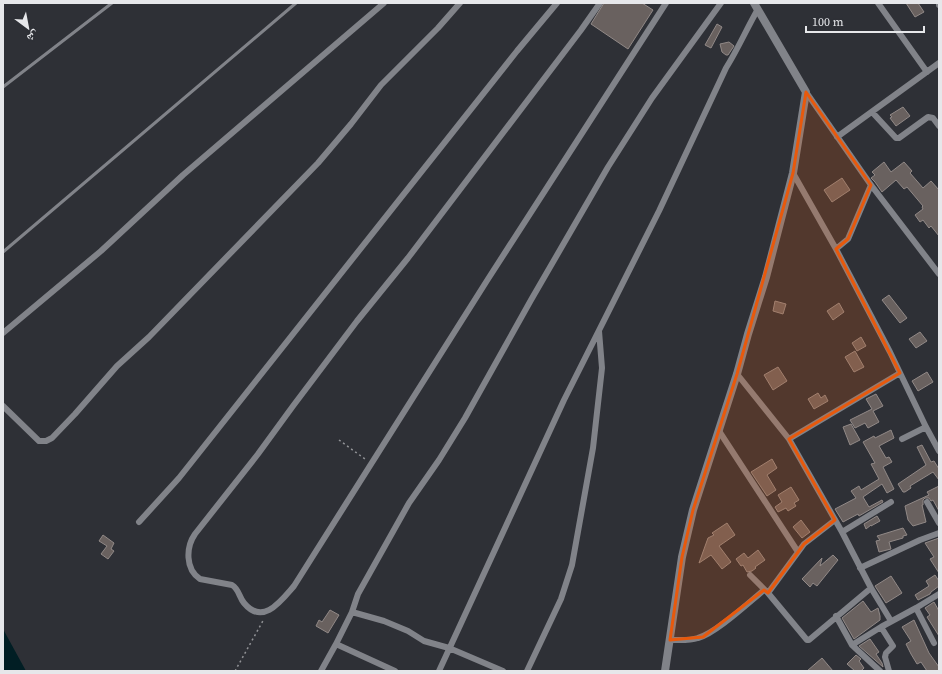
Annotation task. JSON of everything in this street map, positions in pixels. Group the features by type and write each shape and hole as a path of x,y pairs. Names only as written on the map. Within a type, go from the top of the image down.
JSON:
{"street":[{"path":"3,333 101,251 183,175 384,3"},
{"path":"3,406 39,441 46,442 52,438 117,366 149,337 318,163 381,85 438,28 460,3"},
{"path":"139,522 179,478 517,51 557,3"},
{"path":"600,3 408,258 357,321 258,454 191,540 188,558 197,577 200,579 232,585 235,587 244,602 252,610 262,612 270,611 294,586 505,252 666,3"},
{"path":"321,671 352,612 358,594 409,503 439,460 465,418 608,167 652,98 721,3"},
{"path":"878,3 927,72"},
{"path":"756,6 806,92 871,185 939,274"},
{"path":"439,671 564,400 659,211 726,68 736,52 756,6"},
{"path":"837,137 939,63"},
{"path":"665,671 682,557 693,510 737,374 766,276 793,173 806,92"},
{"path":"872,112 896,138 899,138 928,117 933,118 939,126"},
{"path":"793,173 836,249 939,451"},
{"path":"836,249 848,239 871,185"},
{"path":"527,671 561,599 572,565 593,448 602,368 599,331"},
{"path":"789,439 900,373"},
{"path":"737,374 789,439 842,532 871,588 891,621"},
{"path":"902,439 926,427"},
{"path":"719,431 798,552"},
{"path":"842,532 891,502"},
{"path":"927,502 939,523"},
{"path":"670,640 696,639 703,637 766,592 811,538 835,520"},
{"path":"860,568 939,532"},
{"path":"750,575 806,640 809,640 871,588"},
{"path":"852,645 891,621 938,596"},
{"path":"916,608 934,643"},
{"path":"352,612 384,621 424,641 449,648 503,671"},
{"path":"836,616 852,645 866,660 880,671"},
{"path":"881,627 894,646 886,653 885,657 889,671"},
{"path":"336,644 395,671"}],"lane":[{"path":"3,87 112,3"},
{"path":"3,252 296,3"}],"path":[{"path":"339,440 371,463"},
{"path":"234,671 263,620 270,611"}],"highlighted area":[{"path":"806,92 871,185 848,239 836,249 900,373 789,439 835,520 804,544 768,593 764,590 703,637 670,640 682,557 693,510 737,374 793,173"}],"water":[{"path":"3,629 26,671 3,671"}],"building":[{"path":"604,3 642,3 653,10 628,49 591,24"},
{"path":"906,3 918,3 924,12 915,17"},
{"path":"717,24 722,27 711,48 705,45"},
{"path":"729,42 734,46 728,55 726,55 722,52 720,44"},
{"path":"903,107 910,116 896,126 890,118 892,117 890,115"},
{"path":"884,162 891,172 904,162 912,171 910,173 923,188 931,181 939,190 939,236 931,226 929,228 923,220 920,222 915,215 923,209 923,206 907,187 904,189 896,180 882,192 871,178 875,175 872,172"},
{"path":"842,178 850,190 832,202 824,190"},
{"path":"889,295 907,318 900,323 882,300"},
{"path":"775,301 786,304 783,314 773,311"},
{"path":"839,303 844,312 833,320 827,311"},
{"path":"920,332 927,341 916,348 909,339"},
{"path":"861,337 866,346 857,351 852,343"},
{"path":"855,351 864,367 854,372 845,357"},
{"path":"778,367 787,381 773,390 764,375"},
{"path":"927,372 933,382 918,391 912,381"},
{"path":"818,393 821,398 825,395 828,401 814,409 808,399"},
{"path":"876,394 883,406 873,411 879,422 868,428 865,423 855,428 850,420 872,409 866,399"},
{"path":"851,424 860,440 850,445 843,427"},
{"path":"891,430 894,438 879,446 886,458 889,457 892,462 883,467 894,489 887,493 882,484 863,497 869,507 882,500 883,502 859,516 858,514 843,522 835,509 856,498 851,491 859,486 861,490 879,479 871,464 875,463 863,442"},
{"path":"922,445 931,462 934,461 939,469 939,480 933,472 903,492 898,484 926,465 917,447"},
{"path":"772,459 777,468 767,475 776,490 767,496 751,472"},
{"path":"939,486 939,511 933,500 931,501 929,498 925,498 922,505 926,522 913,526 908,520 905,506 929,495 927,492"},
{"path":"791,487 799,500 794,503 796,506 788,511 786,508 778,512 775,507 782,502 778,495"},
{"path":"877,516 880,521 866,529 864,524"},
{"path":"801,520 810,532 802,538 793,527"},
{"path":"727,523 735,535 719,546 731,562 722,569 711,555 699,563 708,538 714,535 712,533"},
{"path":"903,528 907,535 903,536 903,538 889,542 891,549 879,552 876,541 880,540 877,536"},
{"path":"103,535 114,543 111,549 114,551 108,559 101,554 107,546 99,541"},
{"path":"939,538 939,573 930,559 934,557 925,543"},
{"path":"758,550 765,560 752,571 747,572 743,565 741,566 736,559 744,553 748,558"},
{"path":"833,555 838,560 817,586 813,583 810,587 802,579 822,558 820,566"},
{"path":"935,575 939,581 939,586 930,594 918,600 915,595 929,586 926,581"},
{"path":"891,576 902,593 886,603 875,586"},
{"path":"863,601 871,612 878,608 880,620 854,639 842,618"},
{"path":"934,602 939,611 939,636 927,617 930,615 925,608"},
{"path":"330,610 339,615 328,633 316,626 319,620 322,622"},
{"path":"914,620 929,653 939,667 939,671 927,671 921,662 917,664 906,644 911,641 902,627"},
{"path":"870,639 879,652 876,654 883,667 859,646"},
{"path":"856,655 861,659 859,661 864,668 861,671 855,671 847,664"},
{"path":"822,658 833,671 807,671"}]}
